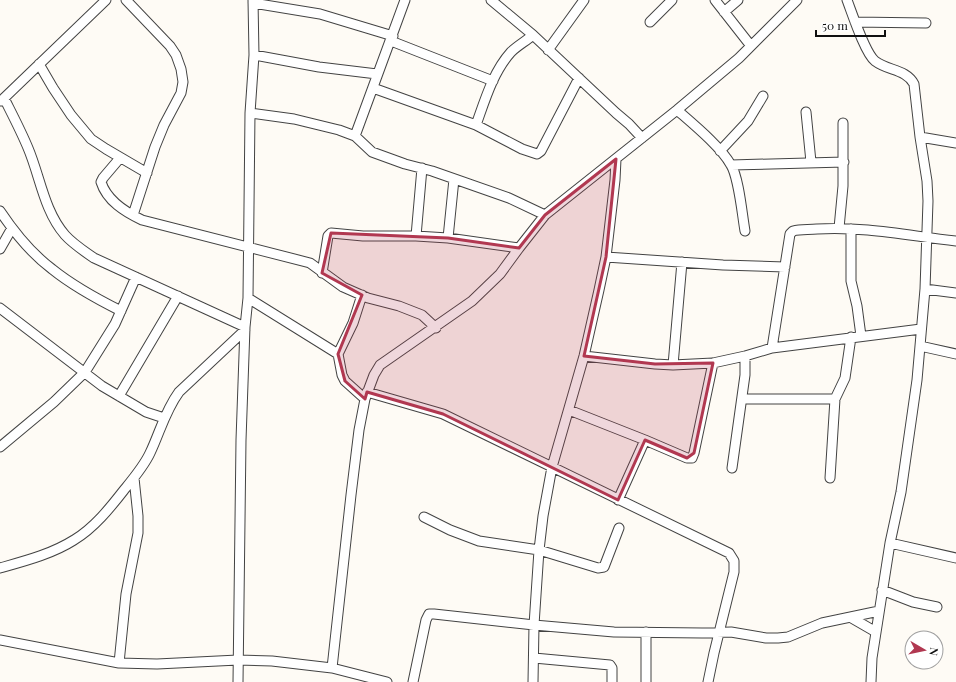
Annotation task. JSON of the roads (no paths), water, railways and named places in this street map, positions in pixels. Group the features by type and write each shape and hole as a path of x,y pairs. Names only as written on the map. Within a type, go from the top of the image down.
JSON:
{"street":[{"path":"106,0 2,100 28,148 43,193 56,222 65,235 78,247 94,258 136,276 245,328"},
{"path":"126,0 170,46 176,55 181,69 183,82 181,93 164,125 133,215"},
{"path":"355,136 405,0"},
{"path":"491,0 533,35 629,124 642,138"},
{"path":"548,50 584,0"},
{"path":"650,22 672,0"},
{"path":"715,0 751,46"},
{"path":"724,12 738,0"},
{"path":"332,668 359,430 366,396 380,365 436,328 472,301 500,274 545,215 677,110 739,58 797,0"},
{"path":"847,0 855,22 874,61 906,75 914,84 927,181 925,289 917,380 901,492 882,590 872,658 871,682"},
{"path":"238,682 241,440 245,328 248,298 250,113 254,55 254,2 320,14 392,38 493,81"},
{"path":"855,22 926,23"},
{"path":"476,125 493,81 503,61 512,51 533,35"},
{"path":"254,55 319,67 377,74"},
{"path":"40,64 53,88 71,115 91,139 147,173"},
{"path":"373,88 476,125 522,150 537,154 541,151 580,78"},
{"path":"720,151 748,121 762,96"},
{"path":"677,110 720,151 731,165 735,174 745,231"},
{"path":"806,112 811,162"},
{"path":"250,113 294,119 326,126 355,136 372,152 509,198 545,215"},
{"path":"839,228 844,162 843,123"},
{"path":"920,137 956,143"},
{"path":"120,158 103,178 101,182 103,189 109,198 116,204 142,220 310,263 343,287 422,315 436,328"},
{"path":"533,682 534,625 543,516 552,467 584,356 606,257 616,159"},
{"path":"731,165 844,162"},
{"path":"416,236 422,168"},
{"path":"448,238 454,179"},
{"path":"0,212 12,228 51,269 91,296 121,311"},
{"path":"0,249 12,228"},
{"path":"772,348 790,234 793,231 839,228 914,235 956,241"},
{"path":"851,229 851,281 857,306 860,336"},
{"path":"322,273 328,236 331,233 363,236 416,236 448,238 519,248"},
{"path":"606,257 723,265 785,267"},
{"path":"673,365 682,262"},
{"path":"0,447 54,402 85,372 115,324 136,276"},
{"path":"925,289 956,293"},
{"path":"362,295 353,323 338,354 342,375 345,381 366,396 442,414 701,539 732,556 734,561 734,572 708,682"},
{"path":"119,396 178,296"},
{"path":"248,298 338,354"},
{"path":"0,308 102,386 146,412 164,418"},
{"path":"0,568 55,550 75,540 89,528 111,506 134,478 150,454 170,404 179,392 245,328"},
{"path":"584,356 673,365 713,363 772,348 921,329"},
{"path":"830,478 835,399 845,378 850,338"},
{"path":"920,346 956,354"},
{"path":"732,468 745,375 745,356"},
{"path":"569,410 687,458 692,458 713,363"},
{"path":"742,399 835,399"},
{"path":"618,500 645,440"},
{"path":"119,663 126,594 138,533 138,516 134,478"},
{"path":"424,517 450,530 479,541 539,550 602,568 604,567 619,528"},
{"path":"890,543 956,558"},
{"path":"882,590 913,602 938,607"},
{"path":"413,682 426,620 429,614 614,632 731,632 766,638 778,638 788,637 822,623 879,611"},
{"path":"850,617 876,632"},
{"path":"646,632 646,682"},
{"path":"0,640 119,663 157,664 238,660 272,661 332,668 387,682"},
{"path":"534,658 610,665 612,668 612,682"}]}
